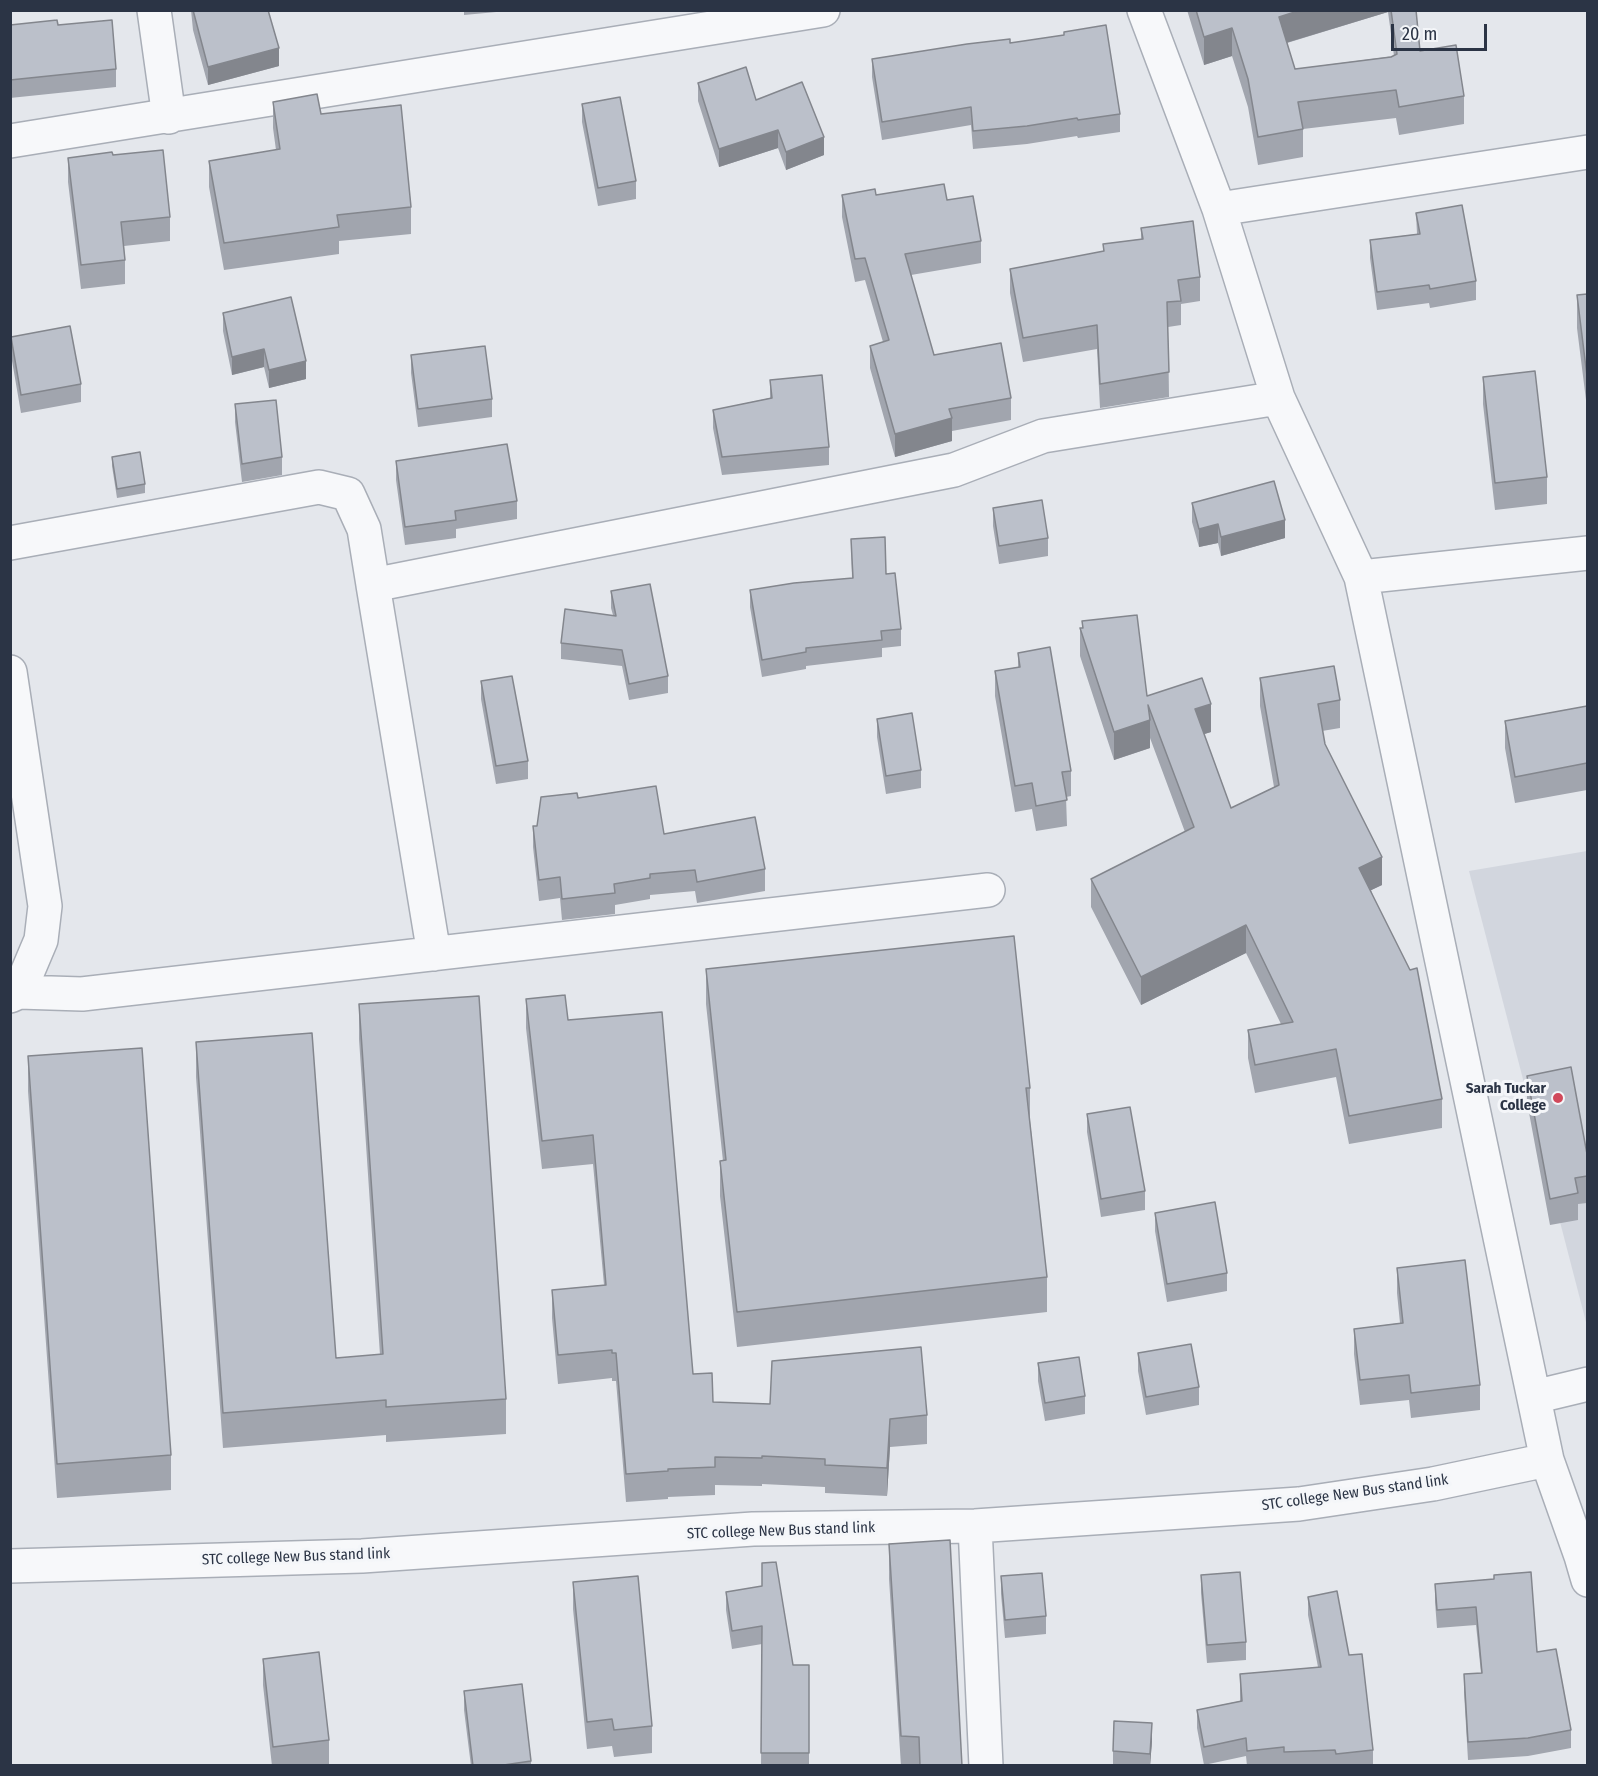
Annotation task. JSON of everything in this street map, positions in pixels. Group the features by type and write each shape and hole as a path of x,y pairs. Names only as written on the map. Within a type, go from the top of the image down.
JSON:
{"street":[{"path":"154,10 169,117"},
{"path":"10,141 823,10"},
{"path":"1144,10 1219,209 1278,398 1361,577 1547,1460 1585,1563"},
{"path":"1219,209 1587,152"},
{"path":"374,585 954,470 1043,436 1278,398"},
{"path":"10,543 319,487 348,494 364,529 434,954"},
{"path":"1361,577 1587,553"},
{"path":"10,672 45,906 41,940 15,994 82,994 988,890"},
{"path":"1534,1397 1587,1384"},
{"name":"STC college New Bus stand link","path":"10,1566 362,1556 753,1529 975,1526 1299,1504 1432,1484 1547,1460"},
{"path":"975,1526 986,1766"}],"shaded area":[{"name":"Sarah Tuckar College","path":"1587,851 1587,1326 1469,871"}],"building":[{"path":"193,10 268,10 279,48 208,67"},
{"path":"1196,10 1301,10 1279,17 1295,69 1391,57 1397,54 1391,10 1416,10 1420,51 1456,45 1464,96 1399,107 1396,90 1298,102 1303,129 1258,137 1248,79 1232,28 1204,37"},
{"path":"57,20 58,25 112,20 116,69 10,80 10,25"},
{"path":"1106,25 1120,114 973,131 971,107 882,122 872,59 1010,39 1010,43 1064,35 1064,32"},
{"path":"746,67 756,100 802,82 824,137 786,152 778,130 719,149 698,83"},
{"path":"317,94 321,114 401,105 411,207 337,215 339,227 224,243 209,161 280,149 273,102"},
{"path":"620,97 636,181 598,188 582,104"},
{"path":"163,150 170,217 121,222 125,260 81,265 68,158 112,152 113,155"},
{"path":"944,184 947,200 973,196 981,241 905,254 934,355 1001,343 1011,398 949,409 952,418 895,434 870,346 889,340 865,258 855,259 842,195 875,189 876,195"},
{"path":"1462,205 1476,281 1430,289 1429,285 1377,292 1370,240 1420,234 1416,213"},
{"path":"1193,221 1200,277 1178,280 1181,301 1167,302 1169,372 1100,384 1097,325 1023,338 1010,269 1104,251 1103,244 1143,239 1141,228"},
{"path":"1587,294 1587,376 1577,295"},
{"path":"291,297 306,361 269,370 264,349 232,357 223,313"},
{"path":"70,326 81,384 21,395 11,337"},
{"path":"485,346 492,399 418,409 411,355"},
{"path":"1535,371 1547,477 1495,483 1483,377"},
{"path":"822,375 829,447 722,457 713,410 772,398 770,380"},
{"path":"276,400 282,457 242,464 235,404"},
{"path":"507,444 517,501 455,511 456,520 405,527 396,461"},
{"path":"140,452 145,484 117,489 112,457"},
{"path":"1274,481 1285,520 1221,537 1218,524 1199,529 1192,503"},
{"path":"1042,500 1048,538 999,546 993,508"},
{"path":"885,537 886,574 895,573 901,629 881,631 882,640 806,648 806,652 762,660 750,590 794,583 853,578 851,539"},
{"path":"650,584 668,676 629,684 622,650 561,643 565,609 616,616 611,591"},
{"path":"1137,615 1147,696 1202,678 1211,704 1195,709 1231,808 1279,785 1260,678 1334,666 1340,700 1318,704 1325,744 1382,857 1359,868 1410,970 1417,968 1442,1099 1349,1116 1336,1049 1255,1065 1248,1030 1293,1022 1246,925 1141,977 1091,879 1194,827 1148,705 1150,720 1114,732 1080,628 1083,628 1082,621"},
{"path":"1050,647 1071,771 1062,772 1067,800 1036,806 1032,783 1015,786 995,671 1020,667 1018,653"},
{"path":"512,676 528,761 496,766 481,681"},
{"path":"1587,706 1587,763 1515,777 1505,721"},
{"path":"912,713 921,770 886,776 877,719"},
{"path":"656,786 664,834 755,817 765,869 697,882 695,870 650,874 650,878 614,884 615,893 562,899 560,877 539,880 533,826 537,826 541,797 577,793 578,798"},
{"path":"1014,936 1030,1088 1026,1088 1047,1277 737,1312 720,1161 726,1160 706,969"},
{"path":"565,995 568,1020 662,1012 693,1374 712,1373 713,1402 770,1404 772,1361 921,1347 927,1415 890,1419 887,1468 825,1465 825,1459 762,1456 762,1458 715,1457 715,1467 626,1474 616,1353 612,1353 612,1350 558,1355 552,1290 606,1285 593,1135 542,1141 526,999"},
{"path":"479,996 506,1399 386,1407 386,1400 223,1413 196,1042 312,1033 336,1358 383,1354 359,1004"},
{"path":"142,1048 171,1455 57,1464 28,1056"},
{"path":"1571,1067 1587,1154 1587,1176 1575,1178 1578,1193 1550,1199 1527,1076"},
{"path":"1130,1107 1145,1191 1101,1199 1087,1114"},
{"path":"1215,1202 1227,1273 1167,1284 1155,1213"},
{"path":"1465,1260 1480,1385 1411,1393 1409,1375 1360,1380 1354,1329 1403,1323 1397,1268"},
{"path":"1191,1344 1199,1387 1146,1397 1138,1353"},
{"path":"1079,1357 1085,1396 1045,1403 1038,1363"},
{"path":"950,1540 962,1766 920,1766 919,1737 901,1736 889,1544"},
{"path":"776,1562 793,1665 809,1665 809,1753 761,1753 762,1626 732,1631 726,1592 762,1586 762,1563"},
{"path":"1240,1572 1246,1642 1207,1645 1201,1575"},
{"path":"1531,1572 1537,1652 1556,1649 1571,1730 1528,1738 1468,1742 1464,1674 1482,1673 1476,1607 1437,1610 1435,1584 1494,1579 1494,1575"},
{"path":"1042,1573 1046,1616 1005,1620 1001,1576"},
{"path":"638,1576 652,1726 614,1730 612,1719 587,1722 573,1582"},
{"path":"1337,1591 1349,1655 1362,1654 1373,1750 1336,1754 1335,1750 1284,1752 1284,1747 1247,1751 1246,1738 1204,1747 1197,1710 1242,1701 1240,1674 1321,1667 1308,1597"},
{"path":"319,1652 329,1740 273,1747 263,1659"},
{"path":"522,1684 531,1761 497,1766 473,1766 464,1691"},
{"path":"1114,1721 1152,1723 1150,1754 1113,1751"}],"place":[{"name":"Sarah Tuckar College","path":"1558,1098"}]}
